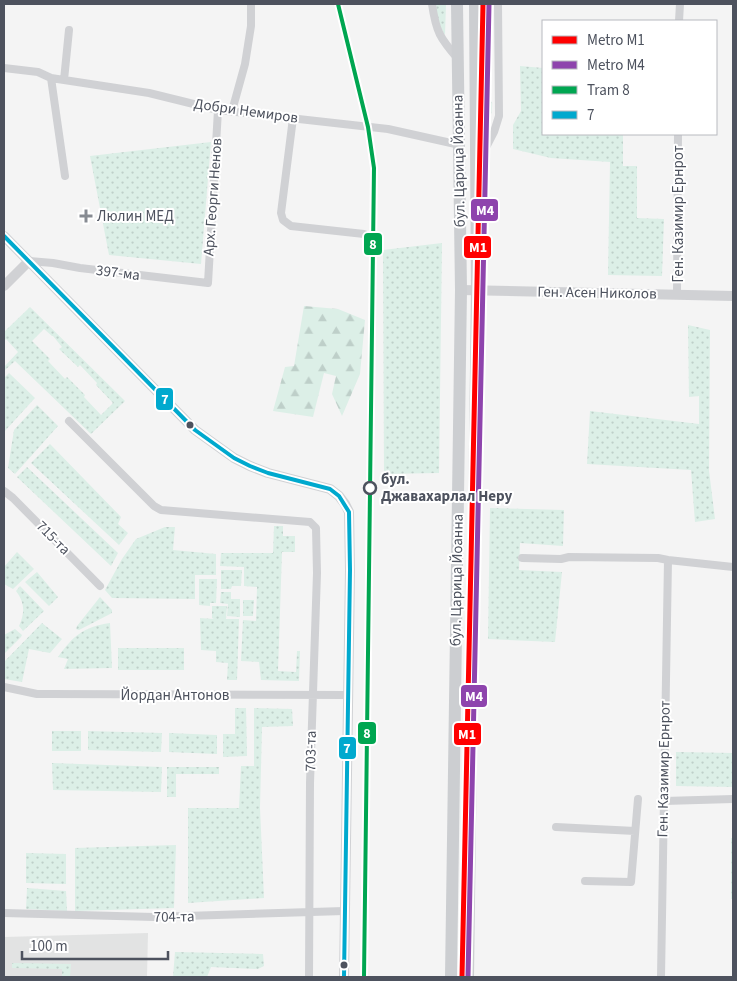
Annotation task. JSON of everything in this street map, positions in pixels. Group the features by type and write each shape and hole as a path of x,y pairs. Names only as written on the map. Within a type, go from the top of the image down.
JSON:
{"main road":[{"name":"бул. Царица Йоанна","path":"451,977 461,290 457,4"},
{"name":"бул. Царица Йоанна","path":"468,977 477,291 475,4"}],"street":[{"path":"232,111 245,64 251,26 250,4"},
{"path":"432,4 435,24 443,41 458,59"},
{"path":"476,167 494,132 499,116 498,4"},
{"path":"679,20 680,4"},
{"path":"64,80 69,30"},
{"name":"Добри Немиров","path":"4,68 38,72 52,78 149,93 218,110 388,129 460,145"},
{"path":"52,78 65,176"},
{"name":"Арх. Георги Ненов","path":"208,284 218,110"},
{"path":"293,118 281,213 283,220 292,226 364,234"},
{"name":"Ген. Казимир Ернрот","path":"677,294 678,135"},
{"path":"4,236 205,439 234,458 268,473 330,489 345,504 349,512 344,977"},
{"path":"4,286 29,261"},
{"name":"397-ма","path":"29,261 208,284"},
{"name":"Ген. Асен Николов","path":"461,290 733,296"},
{"name":"703-та","path":"69,421 154,506 161,510 310,522 314,525 316,531 317,573 312,696 309,977"},
{"name":"715-та","path":"4,491 100,586"},
{"path":"522,558 658,558 733,567"},
{"name":"Ген. Казимир Ернрот","path":"661,977 668,560"},
{"name":"Йордан Антонов","path":"4,687 37,694 348,696"},
{"path":"585,881 631,882 638,799"},
{"path":"664,801 733,799"},
{"path":"556,827 635,831"},
{"name":"704-та","path":"4,913 154,917 344,911"}],"shaded area":[{"path":"148,933 147,977 4,977 4,937"}],"green space":[{"path":"434,4 446,4 445,35 441,28"},
{"path":"481,4 487,4 488,99 492,102 490,118 483,133"},
{"path":"520,66 542,68 542,135 623,135 623,166 637,166 637,218 664,219 662,276 608,275 610,162 551,158 513,149 513,125 521,111"},
{"path":"211,142 201,264 109,255 90,156"},
{"path":"442,243 439,473 384,474 383,250"},
{"path":"304,306 338,309 365,320 360,374 342,416 332,394 336,376 324,373 313,417 273,411 285,367 294,366"},
{"path":"30,307 125,401 91,434 15,361 4,371 4,367 18,352 6,339 4,341 4,332","holes":["44,329 62,347 59,349 78,367 80,365 113,403 101,415 84,397 85,395 67,377 65,379 48,361 50,359 32,341"]},
{"path":"688,325 710,330 709,471 715,519 695,522 691,470 587,464 590,411 699,424 699,396 689,397"},
{"path":"9,373 35,398 4,432 4,378"},
{"path":"37,405 58,426 15,474 8,468 14,430"},
{"path":"50,444 121,517 118,524 128,533 119,545 31,463"},
{"path":"27,467 118,553 111,566 17,477"},
{"path":"490,508 564,510 563,546 520,543 519,570 562,572 555,642 488,639"},
{"path":"274,526 283,526 283,536 295,536 295,552 282,552 278,671 296,672 297,651 300,651 299,681 261,680 259,662 241,661 243,620 256,621 257,587 244,586 244,567 220,566 221,553 273,553"},
{"path":"165,527 175,527 173,550 216,554 216,575 195,575 195,599 112,598 105,590 122,559 136,539"},
{"path":"17,552 34,569 13,589 4,584 4,567"},
{"path":"221,570 242,570 241,586 221,589"},
{"path":"37,572 58,597 49,606 25,582"},
{"path":"199,579 217,579 216,603 210,603 210,606 199,605"},
{"path":"20,586 44,611 23,631 19,626 23,612 22,604 16,591"},
{"path":"221,592 231,592 231,599 240,599 240,617 227,616 228,604 220,603"},
{"path":"100,597 112,610 112,613 79,630 76,629 77,626"},
{"path":"243,600 254,600 253,616 243,616"},
{"path":"212,606 227,606 226,619 239,619 237,680 227,680 228,663 216,662 216,651 201,650 200,618 214,619 212,618"},
{"path":"42,623 62,639 50,653 29,649 22,682 4,679 4,662"},
{"path":"110,623 112,668 64,669 68,659 58,657 74,638 93,627"},
{"path":"15,629 22,635 4,654 4,635"},
{"path":"118,648 184,648 184,670 118,670"},
{"path":"235,708 246,708 247,756 223,757 223,734 235,734"},
{"path":"254,708 292,709 293,726 262,727 260,808 264,898 188,903 188,808 239,808 241,766 254,766"},
{"path":"52,731 81,731 81,751 52,751"},
{"path":"88,731 162,733 161,752 88,750"},
{"path":"169,733 217,735 217,754 169,752"},
{"path":"676,752 733,753 733,787 676,786"},
{"path":"52,763 162,767 161,792 53,790"},
{"path":"167,767 219,767 219,774 176,774 176,797 167,797"},
{"path":"731,838 733,838 733,899 731,899"},
{"path":"176,845 174,908 75,911 75,848"},
{"path":"26,853 66,854 66,884 26,883"},
{"path":"27,888 66,891 67,911 26,909"},
{"path":"175,952 263,954 264,966 258,969 211,967 207,977 173,977"},
{"path":"12,963 71,964 70,977 62,977 62,969 12,968"}],"metro line":[{"name":"M1","path":"462,977 483,4"},
{"name":"M4","path":"468,977 489,4"}],"tram line":[{"name":"8","path":"338,4 368,127 374,168 364,977"}],"transit line":[{"name":"7","path":"4,236 195,430 234,458 250,466 268,473 330,489 339,496 349,512 350,570 344,977"}],"place":[{"name":"Люлин МЕД","path":"86,216"},
{"name":"бул. Джавахарлал Неру","path":"370,488"}]}
